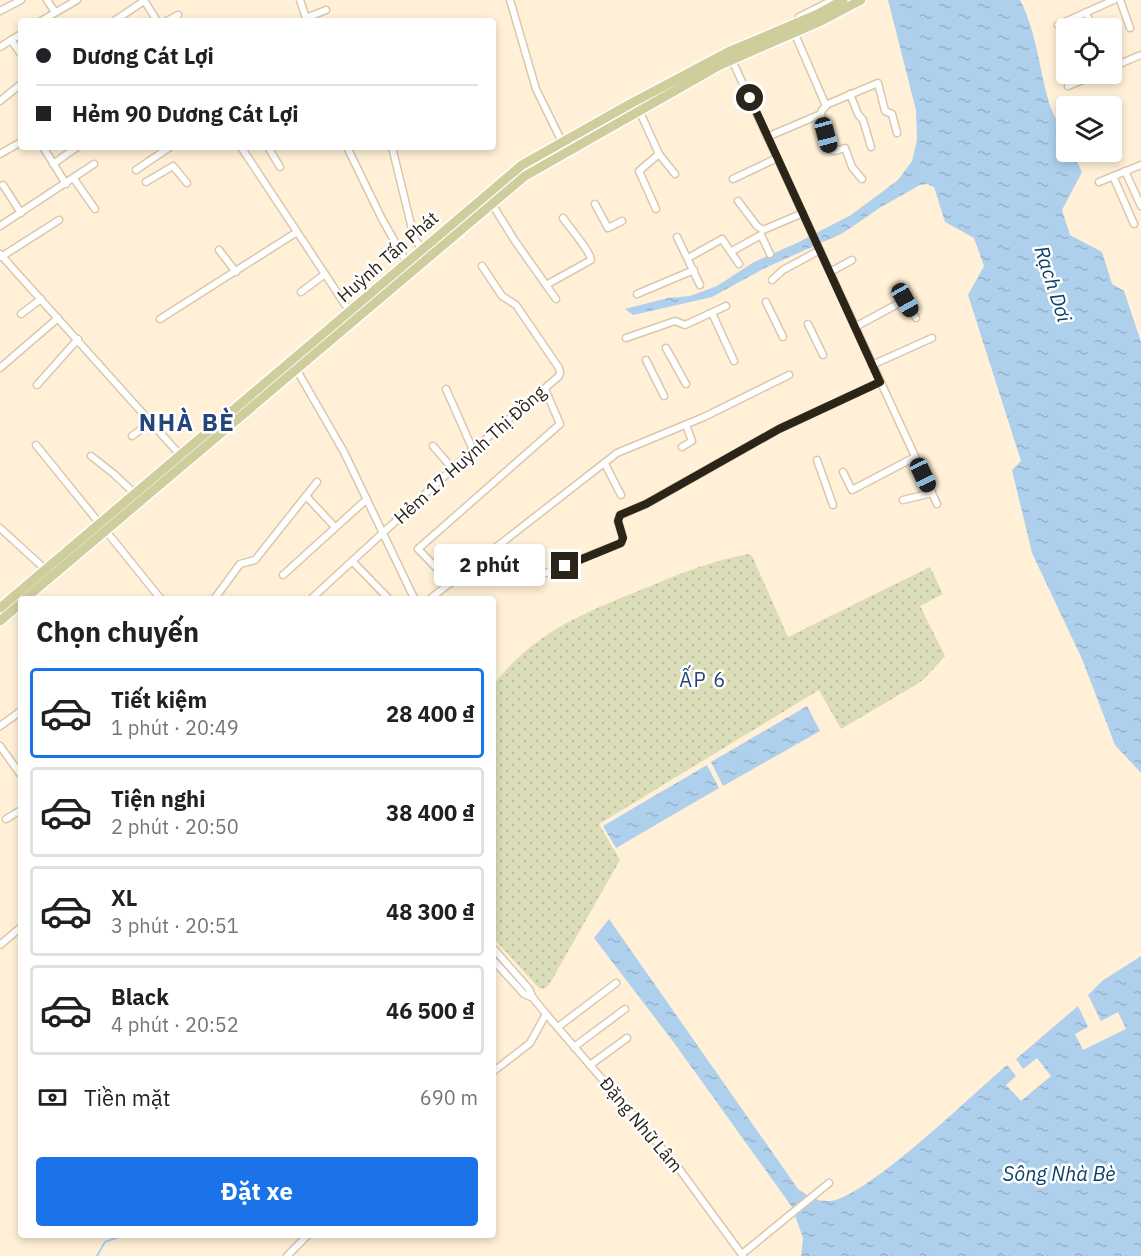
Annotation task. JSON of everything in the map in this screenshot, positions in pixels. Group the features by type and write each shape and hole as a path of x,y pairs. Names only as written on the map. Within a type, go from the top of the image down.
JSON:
{"main road":[{"name":"Huỳnh Tấn Phát","path":"28,596 103,528 294,365 406,263 522,165 562,142 730,56 793,29 843,0"},
{"name":"Huỳnh Tấn Phát","path":"793,29 821,21 861,0"},
{"name":"Huỳnh Tấn Phát","path":"0,608 103,528 135,494 525,176 730,56"},
{"path":"562,142 566,152"},
{"path":"0,621 18,606"}],"street":[{"path":"0,11 21,0"},
{"path":"47,0 55,12"},
{"path":"46,18 77,0"},
{"path":"300,0 303,18"},
{"path":"510,0 536,89 562,142"},
{"path":"826,106 791,22 833,0"},
{"path":"1073,18 1114,0"},
{"path":"1120,0 1130,28"},
{"path":"118,18 144,1 155,18"},
{"path":"308,18 326,10"},
{"path":"1086,12 1088,18"},
{"path":"172,18 178,15"},
{"path":"0,47 18,36"},
{"path":"11,40 18,50"},
{"path":"1122,63 1141,55"},
{"path":"730,56 937,504"},
{"path":"862,179 852,166 845,148 830,149 822,110 850,94 878,83 885,111 892,114 897,134"},
{"path":"1068,86 1073,84"},
{"path":"0,101 18,86"},
{"path":"850,94 863,120 871,147"},
{"path":"639,110 659,154 675,174"},
{"path":"767,137 821,114"},
{"path":"0,154 18,144"},
{"path":"45,150 66,184"},
{"path":"53,164 73,150"},
{"path":"136,170 166,150"},
{"path":"243,150 350,312"},
{"path":"270,150 280,167"},
{"path":"348,150 406,263"},
{"path":"393,150 414,237 422,250"},
{"path":"656,209 639,171 659,154"},
{"path":"733,179 777,158"},
{"path":"0,226 94,164"},
{"path":"1099,182 1141,165"},
{"path":"146,182 173,166 187,183"},
{"path":"1125,171 1141,206"},
{"path":"1113,176 1134,225"},
{"path":"74,179 95,209"},
{"path":"3,185 21,213"},
{"path":"738,201 757,226 763,230 803,213"},
{"path":"492,204 556,300"},
{"path":"595,204 608,228 622,221"},
{"path":"546,285 591,260 590,252 563,218"},
{"path":"59,219 1,256 181,456"},
{"path":"160,319 297,232"},
{"path":"732,251 761,235 770,254"},
{"path":"677,237 700,285"},
{"path":"688,258 722,239 739,264"},
{"path":"772,280 783,270 819,249"},
{"path":"219,250 236,272"},
{"path":"830,272 852,260"},
{"name":"Hẻm 17 Huỳnh Thị Đồng","path":"314,596 560,373 516,305 502,296 482,266"},
{"path":"637,294 694,270"},
{"path":"301,292 325,274"},
{"path":"21,314 41,299"},
{"path":"855,327 905,300 916,318"},
{"path":"766,302 783,337"},
{"path":"626,338 675,321 685,325 726,306"},
{"path":"712,313 734,361"},
{"path":"0,368 58,318"},
{"path":"808,324 823,355"},
{"path":"872,365 932,338"},
{"path":"37,385 78,339"},
{"path":"666,348 686,384"},
{"path":"646,360 664,396"},
{"path":"294,365 334,434 413,596"},
{"path":"434,596 617,453 686,425 789,375"},
{"path":"546,573 621,543 623,538 618,521 620,515 646,504 779,429 880,382"},
{"path":"446,389 473,450"},
{"path":"451,583 418,549 560,424 545,389"},
{"path":"132,436 151,422"},
{"path":"682,447 692,441 686,425"},
{"path":"36,445 158,596"},
{"path":"433,446 453,469"},
{"path":"92,456 135,494"},
{"path":"843,472 852,490 915,457"},
{"path":"817,460 833,505"},
{"path":"605,464 621,495"},
{"path":"216,596 240,564 255,560 317,482"},
{"path":"903,500 932,493"},
{"path":"306,496 335,526"},
{"path":"283,575 367,499"},
{"path":"0,528 46,570"},
{"path":"352,561 386,596"},
{"path":"0,726 18,713"},
{"path":"0,746 18,770"},
{"path":"6,819 18,813"},
{"path":"0,945 18,930"},
{"name":"Đặng Nhữ Lâm","path":"496,951 529,989 546,1014 677,1166 742,1255"},
{"name":"Đặng Nhữ Lâm","path":"496,963 525,994 533,998"},
{"path":"558,1027 616,983"},
{"path":"574,1047 625,1009"},
{"path":"496,1069 530,1043 546,1014"},
{"path":"590,1065 627,1038"},
{"path":"742,1255 829,1183"},
{"path":"287,1256 305,1238"}],"green space":[{"path":"749,554 752,556 788,637 930,567 943,594 920,606 945,656 924,679 841,729 819,690 599,824 620,860 549,985 543,989 539,988 496,941 496,682 510,665 545,636 583,614 685,572"}],"water":[{"name":"Rạch Dơi","path":"888,0 1020,0 1030,24 1048,99 1056,118 1056,162 1077,162 1082,172 1062,210 1070,235 1102,252 1112,284 1124,291 1141,342 1141,773 1115,745 1082,659 1032,553 1012,470 1021,461 968,295 984,266 974,238 945,222 934,187 927,184 920,185 881,207 843,233 765,268 712,297 633,315 625,309 668,298 690,296 717,286 754,262 851,215 898,180 912,161 917,140 916,110"},
{"path":"807,706 820,731 723,786 711,762"},
{"path":"707,765 719,788 616,848 603,826"},
{"name":"Sông Nhà Bè","path":"609,919 798,1189 821,1201 831,1201 848,1195 869,1182 920,1142 1007,1065 1016,1076 1006,1085 1021,1101 1051,1076 1037,1058 1023,1069 1016,1059 1078,1006 1088,1027 1075,1034 1083,1050 1126,1029 1118,1012 1101,1021 1088,995 1102,981 1141,956 1141,1256 801,1256 803,1238 792,1207 672,1040 594,938"}],"waterway":[{"path":"97,1256 105,1242 116,1238"}],"district":[{"name":"NHÀ BÈ","path":"187,423"},
{"name":"ẤP 6","path":"703,680"}],"route":[{"path":"565,566 621,543 623,538 618,521 620,515 646,504 779,429 880,382 750,98"}]}
